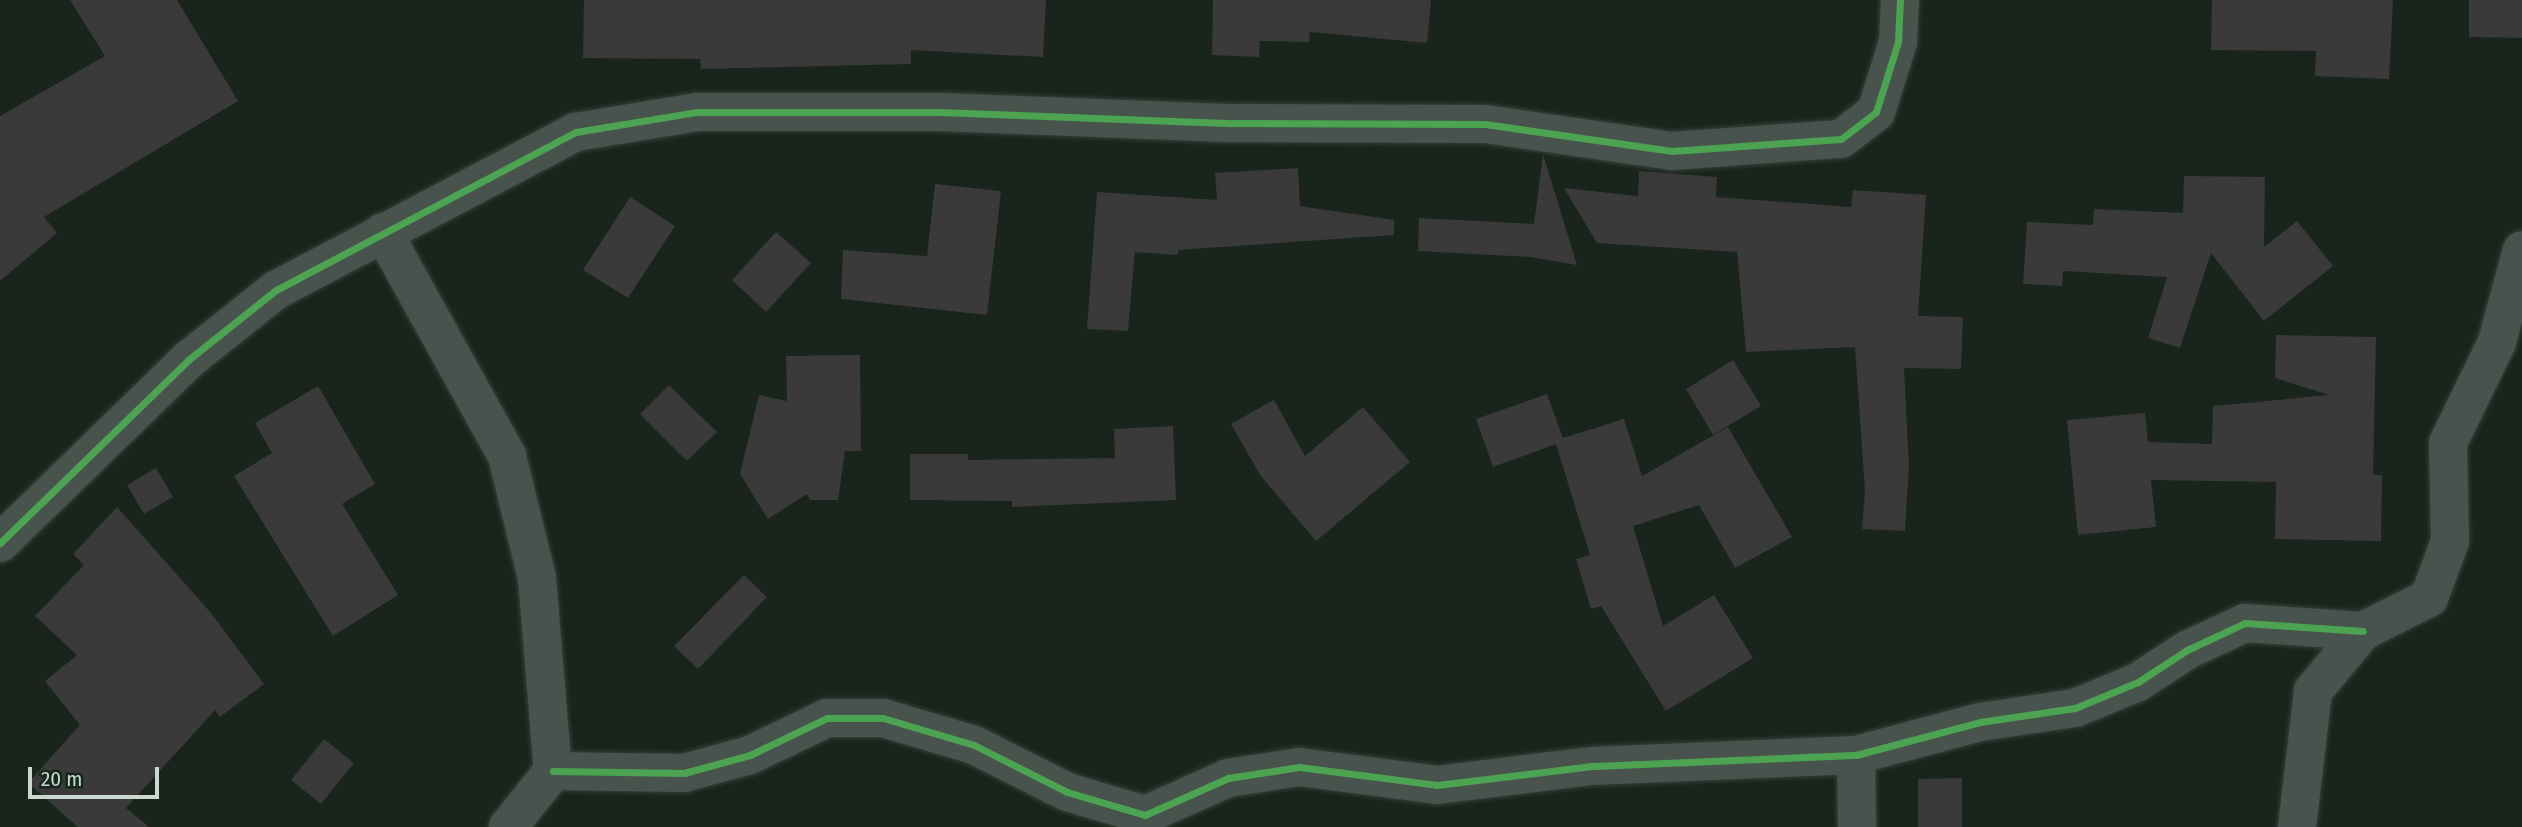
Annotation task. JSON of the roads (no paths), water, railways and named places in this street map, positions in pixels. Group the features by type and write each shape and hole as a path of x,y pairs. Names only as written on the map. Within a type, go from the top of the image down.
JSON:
{"street":[{"path":"0,543 188,360 276,290 576,132 697,112 1485,124 1672,151 1841,139 1876,112 1898,42 1900,0"},
{"path":"383,232 507,456 537,578 553,771 508,827"},
{"path":"2297,827 2313,691 2363,631 2430,598 2450,541 2448,443 2497,342 2522,250"},
{"path":"553,771 684,774 750,755 827,718 883,718 974,745 1067,792 1145,816 1228,778 1299,767 1437,785 1592,766 1856,755 1980,722 2076,708 2138,682 2188,650 2245,623 2363,631"},
{"path":"1856,755 1857,827"}]}
